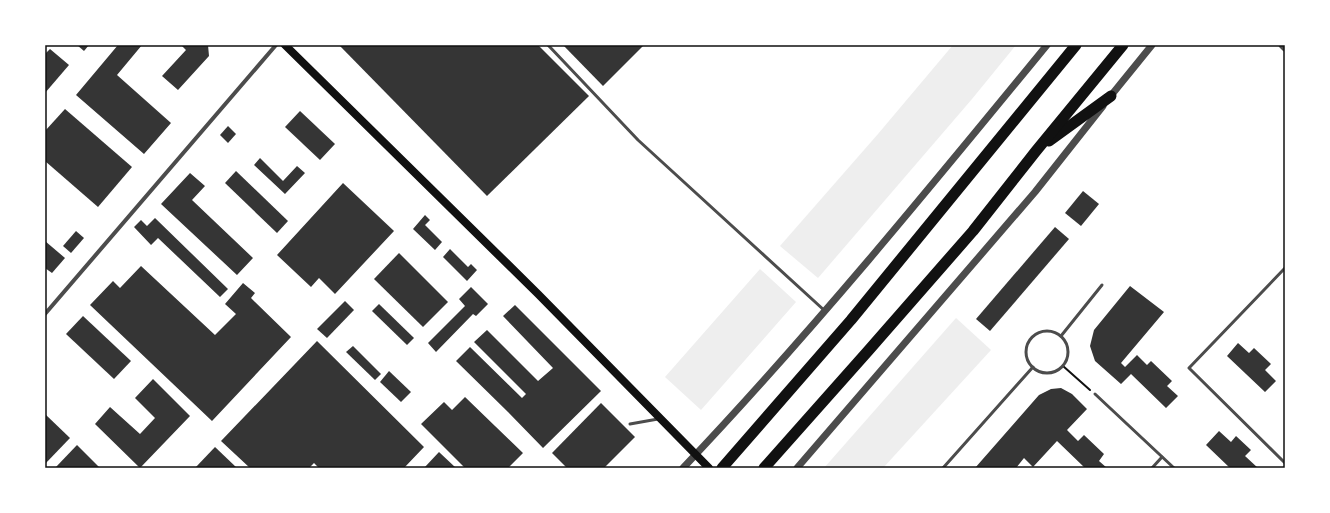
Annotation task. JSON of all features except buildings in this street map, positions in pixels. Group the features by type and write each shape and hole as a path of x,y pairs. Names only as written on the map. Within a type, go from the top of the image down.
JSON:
{"highway":[{"path":"722,468 852,320 1076,45"},
{"path":"764,468 973,231 1122,45"},
{"path":"1036,151 1111,96"}],"main road":[{"path":"285,45 538,294 659,419 709,468"}],"street":[{"path":"45,314 276,45"},
{"path":"683,468 825,311 941,175 1047,45"},
{"path":"1065,59 1071,45"},
{"path":"797,468 1036,192 1152,45"},
{"path":"1282,45 1285,48"}],"lane":[{"path":"548,45 638,140 825,311"},
{"path":"1285,268 1189,368 1285,463"},
{"path":"1061,336 1102,285"},
{"path":"1048,331 1055,332 1061,336 1065,341 1068,354 1062,366 1057,370 1045,373 1038,371 1028,362 1026,348 1034,335 1040,332 1048,331"},
{"path":"943,468 1033,367"},
{"path":"1095,394 1174,468"},
{"path":"630,424 659,419"},
{"path":"1152,468 1162,457"}],"path":[{"path":"1062,366 1095,394"}],"shaded area":[{"path":"953,45 1016,45 972,99 818,278 780,246 878,134"},
{"path":"760,269 796,302 701,410 665,377"},
{"path":"956,318 991,350 883,468 824,468"}]}
